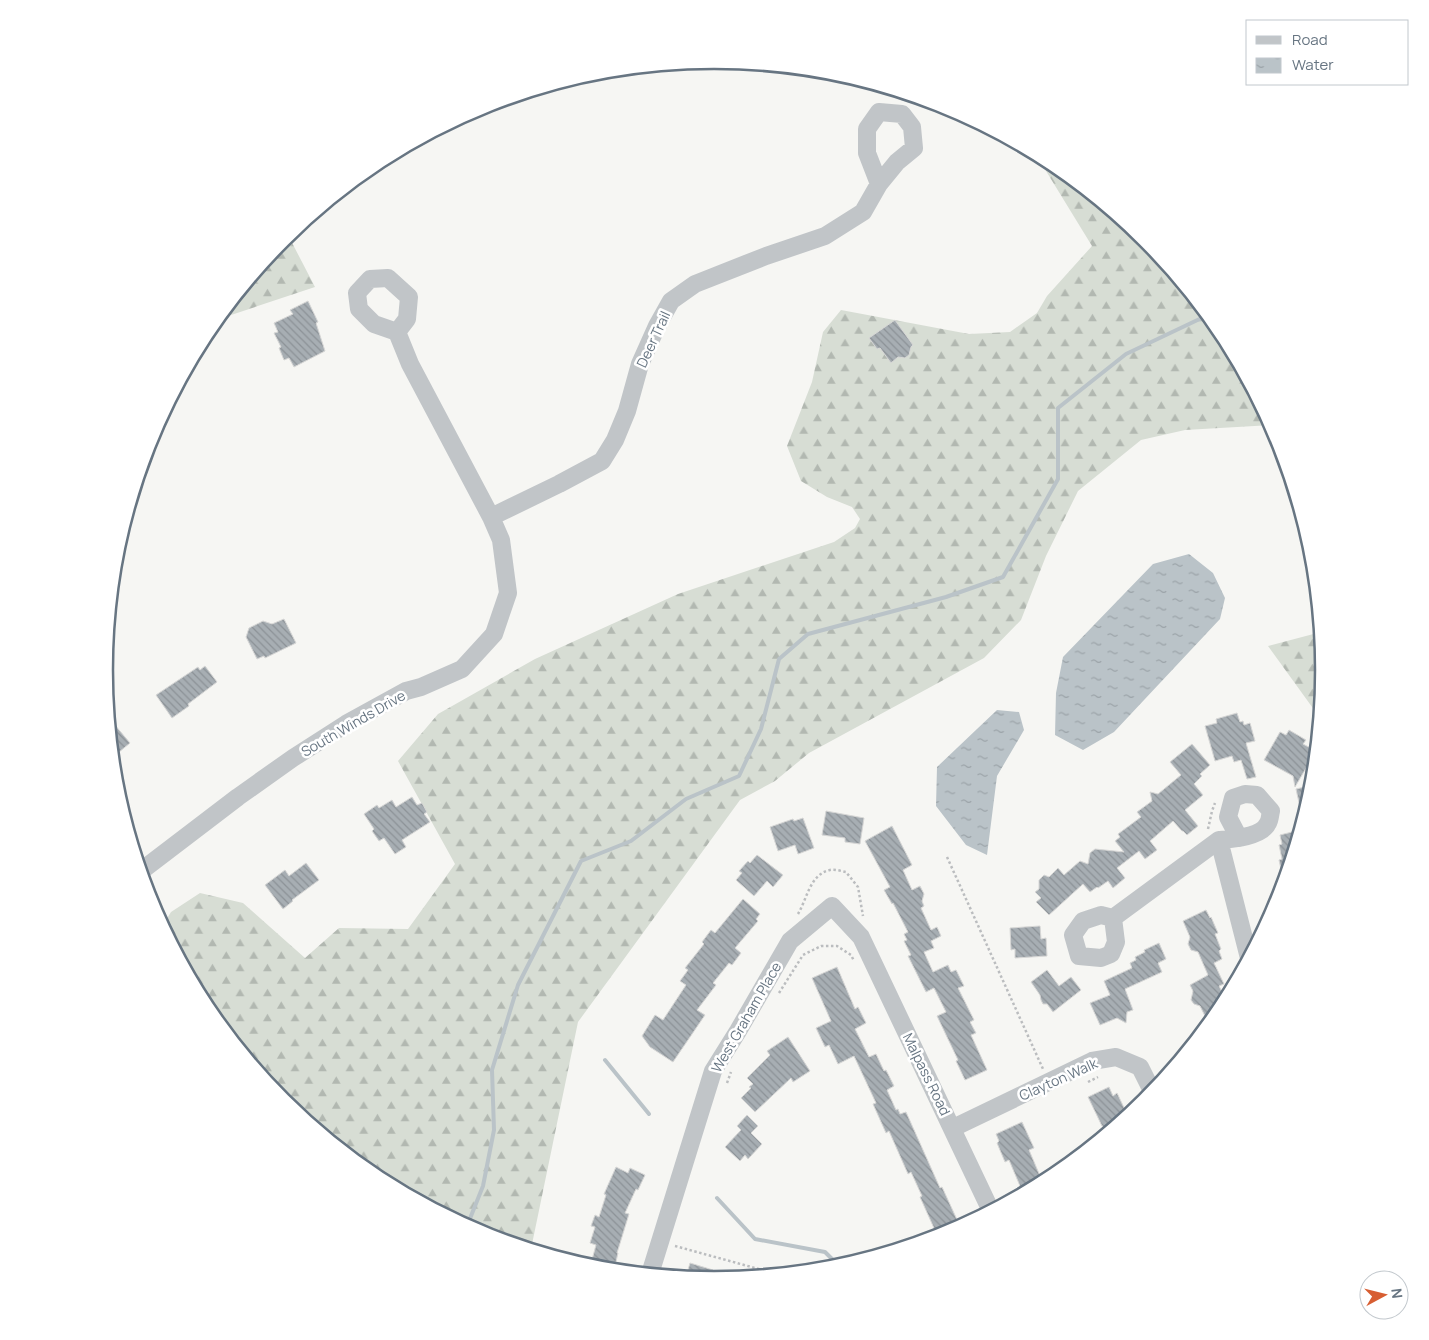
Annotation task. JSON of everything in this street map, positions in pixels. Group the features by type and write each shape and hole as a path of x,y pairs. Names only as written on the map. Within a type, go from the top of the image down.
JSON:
{"street":[{"name":"Deer Trail","path":"491,517 602,461 615,440 627,411 640,364 657,326 671,301 695,284 766,256 825,236 863,212 879,184"},
{"name":"South Winds Drive","path":"146,867 238,797 346,724 406,691 421,687 462,669 494,634 508,593 501,540 491,517 410,364 397,332"},
{"path":"1113,918 1219,840 1239,838"},
{"path":"1219,840 1247,949"},
{"name":"West Graham Place","path":"652,1268 713,1071 790,941 832,906 863,929"},
{"name":"Malpass Road","path":"863,929 988,1205"},
{"name":"Clayton Walk","path":"952,1128 1092,1061 1116,1057 1140,1067 1149,1086"}],"path":[{"path":"947,857 1043,1071"},
{"path":"794,920 817,876 831,869 846,872 858,887 863,929"},
{"path":"778,996 803,955 821,946 837,946 851,956 858,967"},
{"path":"725,1087 732,1070"},
{"path":"1082,1084 1100,1076"},
{"path":"675,1246 760,1269"}],"green space":[{"path":"1043,166 1081,193 1111,218 1167,274 1192,304 1214,336 1235,369 1264,425 1185,430 1141,440 1078,491 1046,556 1021,620 984,658 809,753 775,781 740,800 578,1022 532,1243 484,1225 414,1191 348,1147 318,1122 289,1095 237,1036 194,971 175,936 167,918 171,912 200,893 243,903 305,958 339,928 408,929 455,864 398,761 438,714 535,659 678,594 834,542 855,528 860,519 852,507 827,497 801,481 787,446 812,382 823,332 841,310 969,334 1010,332 1037,313 1047,296 1092,246"},
{"path":"292,242 315,287 229,316 262,274"},
{"path":"1314,634 1316,670 1314,710 1268,646"}],"water":[{"path":"1189,554 1213,573 1225,598 1220,619 1114,732 1083,750 1055,735 1056,693 1063,657 1153,564"},
{"path":"997,710 1019,712 1024,730 997,776 987,855 966,845 936,806 937,767"}],"building":[{"path":"308,301 318,322 316,323 325,351 294,367 289,358 284,360 279,348 281,347 274,333 278,332 274,323 293,314 290,310"},
{"path":"895,320 913,345 909,355 905,358 898,357 891,363 880,348 877,349 869,338"},
{"path":"284,619 296,643 265,658 264,656 257,659 246,637 249,628 263,621 272,624"},
{"path":"205,666 217,682 172,718 156,695 198,667 200,670"},
{"path":"1237,713 1240,722 1243,721 1244,725 1250,723 1255,741 1246,743 1256,777 1247,779 1241,760 1234,762 1232,756 1215,761 1205,726 1217,723 1216,719"},
{"path":"116,727 130,743 119,752"},
{"path":"1289,730 1306,740 1303,744 1311,748 1308,765 1295,787 1293,776 1264,760 1280,732 1286,735"},
{"path":"1192,744 1210,765 1200,774 1202,776 1194,784 1203,795 1185,810 1198,826 1187,835 1173,821 1150,841 1157,850 1145,859 1139,851 1117,868 1125,878 1113,888 1108,881 1090,892 1083,884 1049,915 1036,902 1041,898 1035,892 1039,889 1039,880 1044,875 1049,877 1058,868 1064,875 1080,861 1088,864 1090,853 1095,849 1124,852 1115,841 1120,837 1118,834 1141,817 1137,812 1152,801 1150,792 1158,794 1181,775 1170,762"},
{"path":"1304,787 1300,806 1296,789"},
{"path":"412,797 417,805 422,803 427,812 424,814 430,822 402,840 406,847 395,854 384,838 379,841 364,814 377,805 379,808 392,800 396,807"},
{"path":"826,811 864,818 860,844 845,842 845,838 822,835"},
{"path":"803,818 814,848 798,854 795,845 778,851 770,827 793,819 794,821"},
{"path":"892,826 912,865 903,870 912,890 920,886 924,894 922,901 924,906 921,908 931,930 937,927 941,936 931,941 934,948 924,952 933,972 948,965 951,972 956,970 964,986 958,988 974,1020 970,1022 976,1033 971,1035 987,1070 965,1080 956,1061 958,1060 937,1016 946,1012 934,988 926,992 908,956 911,955 904,941 907,940 904,934 908,932 884,890 890,887 865,841"},
{"path":"1293,832 1281,870 1279,860 1282,859 1279,845 1282,844 1280,835"},
{"path":"757,855 783,875 773,887 767,881 754,896 736,880 742,873 739,871"},
{"path":"306,863 319,880 283,909 265,885 285,870 289,876"},
{"path":"743,899 760,914 756,919 758,921 735,948 741,953 732,965 729,963 713,983 716,985 697,1010 705,1015 673,1062 650,1047 642,1036 655,1015 663,1020 686,985 680,981 688,970 685,968 704,944 702,942 711,930 715,933"},
{"path":"1206,910 1218,933 1215,934 1221,949 1219,951 1222,959 1214,963 1224,984 1219,986 1222,992 1205,1017 1200,1006 1194,1004 1191,1000 1193,991 1190,985 1208,975 1198,952 1191,950 1188,944 1190,937 1183,921"},
{"path":"1040,926 1041,939 1046,938 1047,956 1015,958 1015,949 1011,950 1010,928"},
{"path":"1159,943 1166,959 1158,963 1162,972 1125,989 1133,1010 1127,1012 1126,1023 1117,1018 1100,1025 1090,1003 1110,995 1104,981 1132,968 1130,963 1136,960 1135,957 1145,952 1144,950"},
{"path":"837,967 855,1009 858,1007 866,1023 855,1029 869,1057 876,1054 884,1071 886,1070 894,1086 887,1090 896,1110 898,1109 900,1114 906,1112 940,1188 942,1187 957,1220 934,1229 911,1172 908,1174 889,1131 886,1133 873,1104 876,1103 854,1056 838,1064 829,1045 825,1047 816,1028 831,1021 812,978"},
{"path":"1047,970 1059,986 1071,977 1081,990 1053,1012 1047,1004 1043,1004 1040,995 1031,982"},
{"path":"788,1037 810,1071 793,1082 791,1078 755,1112 741,1098 753,1084 747,1078 770,1055 767,1051"},
{"path":"1109,1087 1113,1096 1117,1093 1125,1109 1104,1128 1088,1097"},
{"path":"747,1115 758,1126 751,1133 762,1144 748,1159 745,1155 740,1161 725,1147 741,1130 737,1126"},
{"path":"1022,1122 1034,1148 1029,1150 1040,1176 1021,1188 1009,1160 1005,1162 997,1143 999,1141 996,1134"},
{"path":"616,1167 628,1173 630,1168 645,1175 625,1213 629,1214 616,1263 592,1259 596,1245 590,1243 595,1227 591,1226 595,1215 599,1217 606,1195 604,1194"},
{"path":"690,1263 713,1270 713,1271 688,1270"}],"waterway":[{"path":"470,1219 483,1186 494,1130 492,1070 518,985 581,861 631,841 686,799 739,776 761,729 779,659 808,634 946,597 1003,577 1058,479 1058,408 1126,354 1202,318"},
{"path":"605,1060 649,1114"},
{"path":"717,1198 755,1239 825,1252 833,1260"}]}
